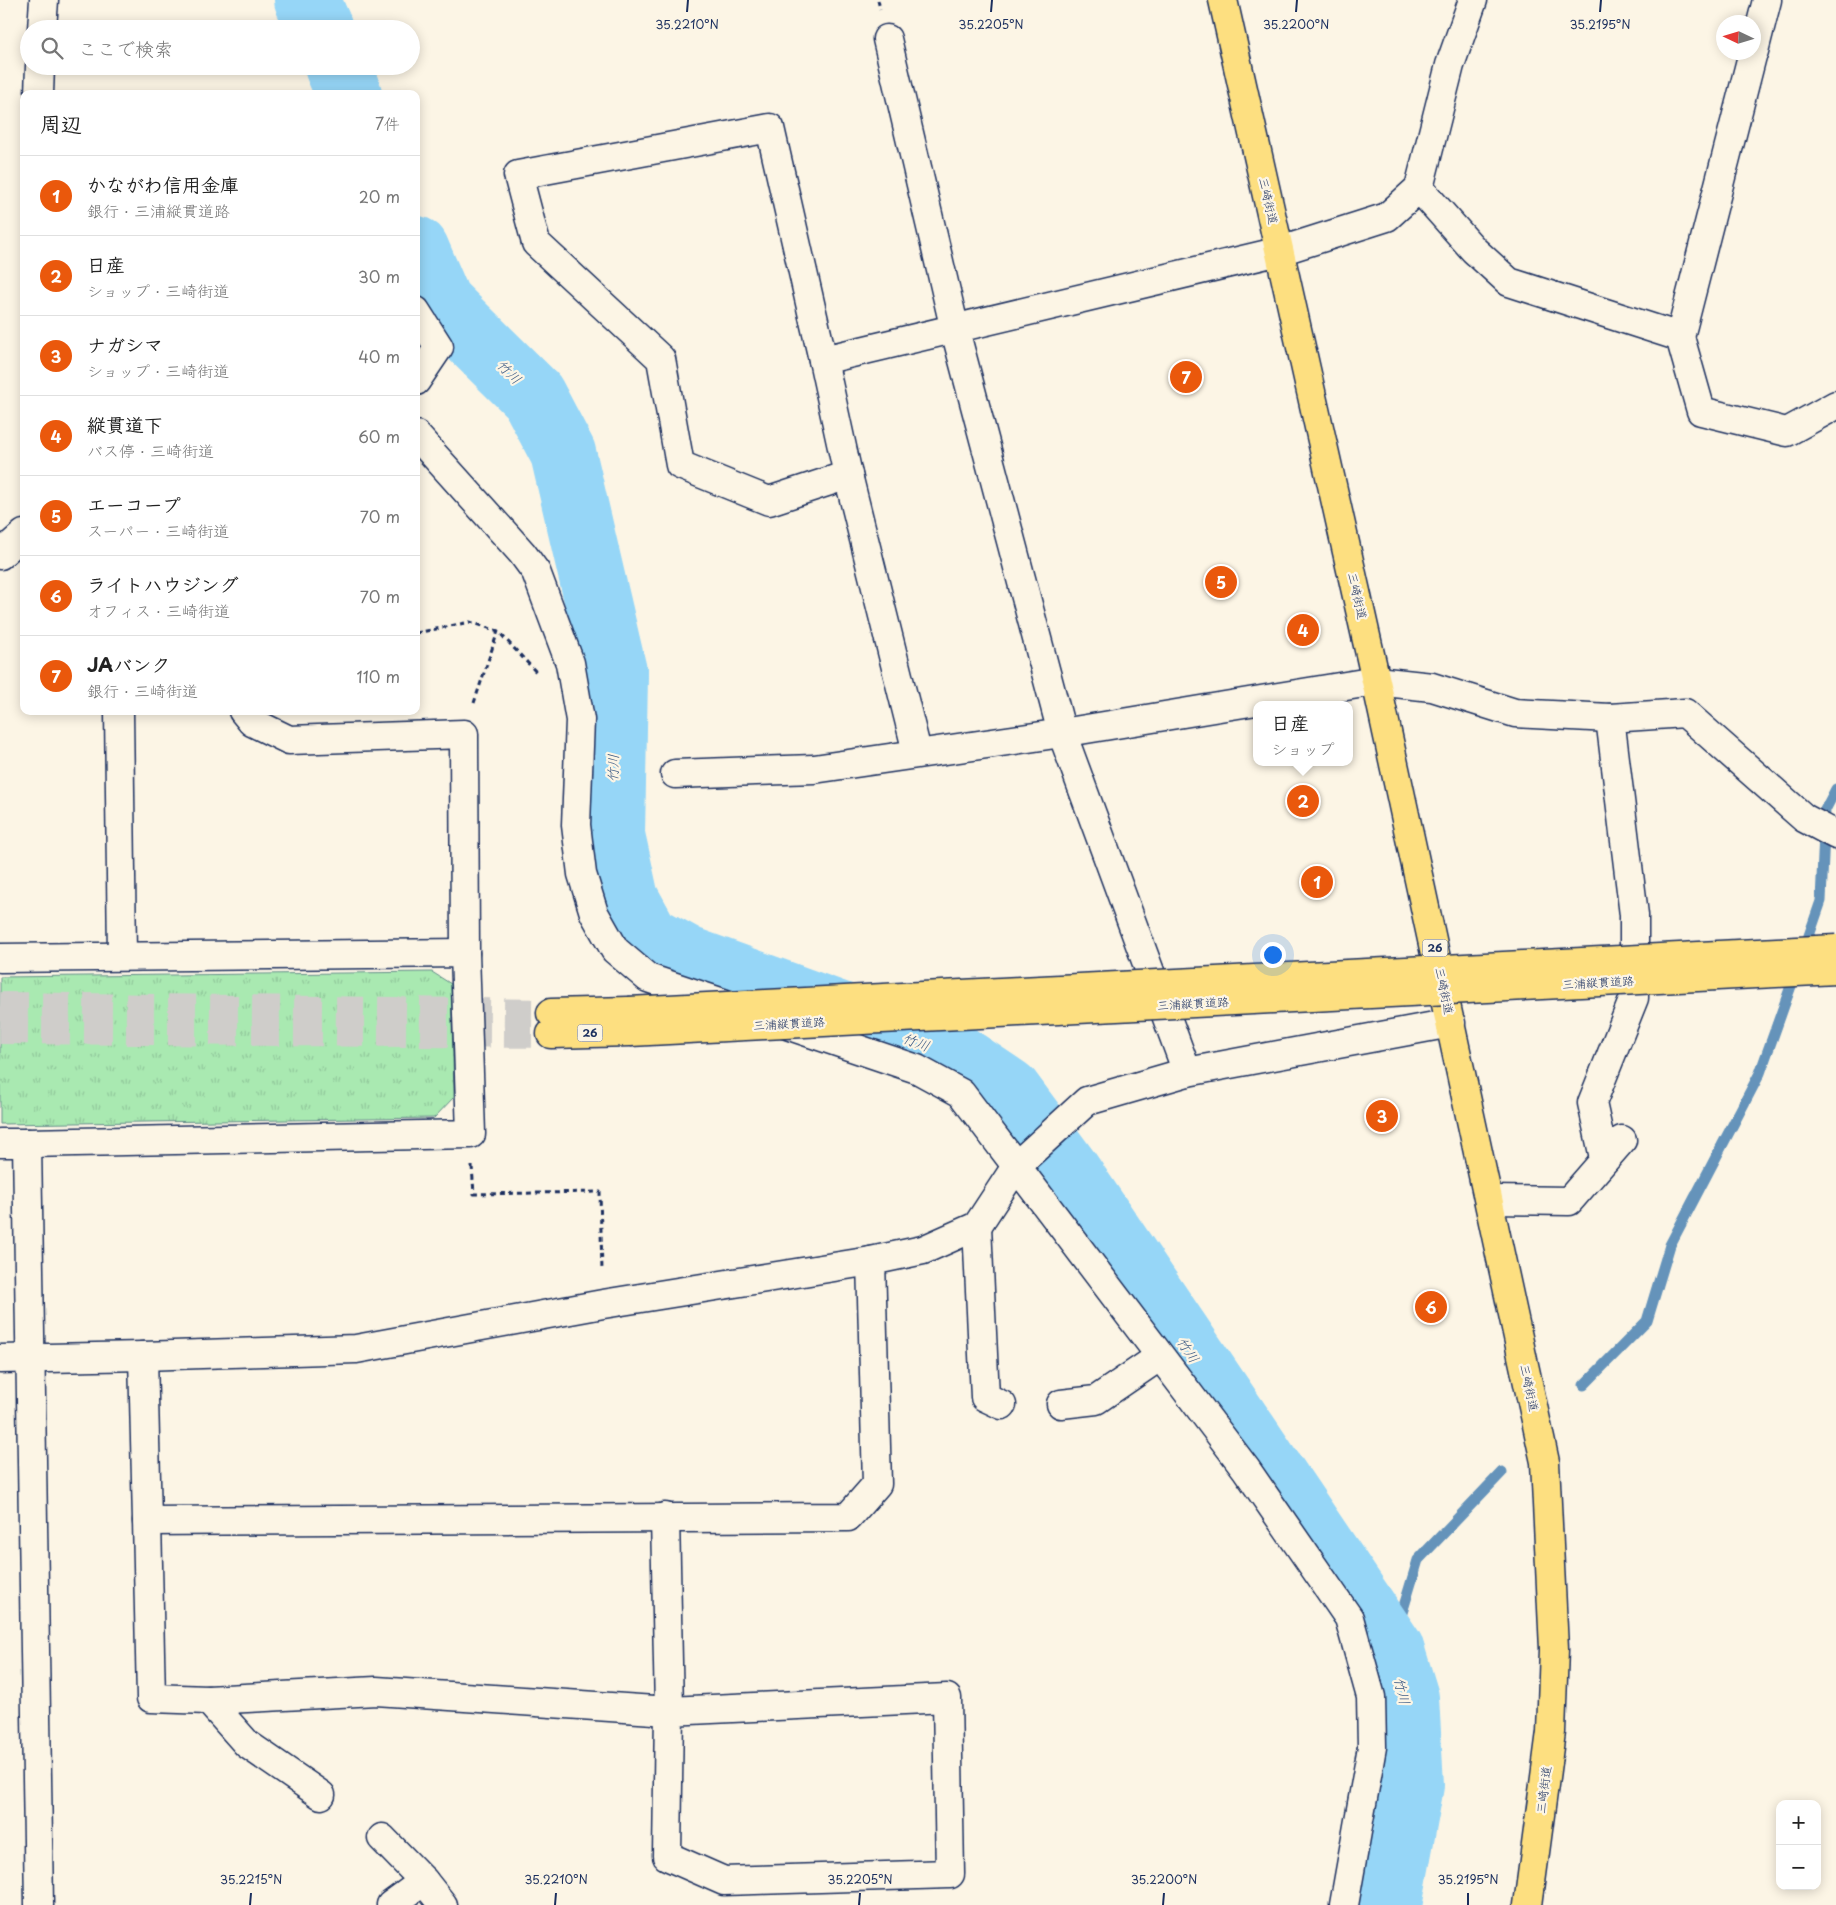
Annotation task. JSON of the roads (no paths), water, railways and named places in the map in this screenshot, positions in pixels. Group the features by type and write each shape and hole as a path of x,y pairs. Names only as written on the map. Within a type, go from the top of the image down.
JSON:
{"main road":[{"name":"三崎街道","path":"1223,0 1376,681 1545,1462 1554,1649 1551,1732 1528,1905"},
{"name":"三浦縦貫道路","path":"629,1021 1836,950"},
{"name":"三浦縦貫道路","path":"551,1023 1836,970"}],"street":[{"path":"43,20 44,0"},
{"path":"824,360 1280,251 1387,217 1418,188 1450,65 1473,0"},
{"path":"1761,22 1767,0"},
{"path":"887,39 955,330 1062,733 1188,1072"},
{"path":"1751,60 1680,337 1700,411 1787,432 1836,404"},
{"path":"39,90 40,75"},
{"path":"848,475 769,501 680,465 661,359 536,243 518,175 770,128 824,360 848,475 916,752"},
{"path":"1418,188 1474,250 1509,282 1680,337"},
{"path":"420,318 438,347 420,375"},
{"path":"420,439 522,553 536,572 570,663 580,720 576,825 582,874 594,912 615,950 648,978 918,1069 962,1092 1159,1357 1246,1468 1349,1618 1371,1697 1372,1746 1344,1905"},
{"path":"0,555 20,538"},
{"path":"1255,701 1376,681 1432,688 1515,713 1610,718 1685,713 1804,818 1836,834"},
{"path":"675,774 814,769 916,752 1062,733 1253,701"},
{"path":"119,715 122,956"},
{"path":"0,1143 470,1134 464,734 289,740 252,722 246,715"},
{"path":"1489,1200 1569,1202 1613,1149 1592,1103 1634,998 1634,915 1610,718"},
{"path":"0,958 466,954"},
{"path":"0,1358 143,1356 356,1349 603,1304 871,1261 923,1250 977,1226 1017,1165 1088,1101 1188,1072 1451,1023"},
{"path":"28,1143 29,1358 39,1905"},
{"path":"977,1226 985,1397 1002,1404"},
{"path":"147,1520 848,1517 877,1484 871,1261"},
{"path":"143,1356 150,1698 208,1700 376,1691 669,1711 946,1698 950,1874 724,1881 667,1856 669,1711 665,1517"},
{"path":"1062,1404 1096,1400 1159,1357"},
{"path":"208,1700 247,1744 321,1795"},
{"path":"382,1838 443,1905"},
{"path":"391,1905 424,1882"}],"waterway":[{"name":"竹川","path":"307,0 316,20"},
{"name":"竹川","path":"341,75 347,90"},
{"name":"竹川","path":"420,258 439,303 533,396 563,453 615,676 612,835 626,899 647,937 687,959 959,1058 1008,1091 1068,1172 1391,1649 1406,1698 1411,1785 1389,1905"},
{"path":"1804,950 1821,901 1825,810 1836,789"},
{"path":"1584,1385 1647,1321 1670,1245 1760,1073 1796,972"},
{"path":"1391,1649 1418,1560 1502,1472"}],"tunnel":[{"path":"0,1006 551,1013"},
{"path":"0,1030 551,1034"}],"place":[{"name":"JAバンク","path":"1186,377"},
{"name":"エーコープ","path":"1221,582"},
{"name":"縦貫道下","path":"1303,630"},
{"name":"日産","path":"1303,801"},
{"name":"かながわ信用金庫","path":"1317,882"},
{"name":"ナガシマ","path":"1382,1116"},
{"name":"ライトハウジング","path":"1431,1307"}]}
